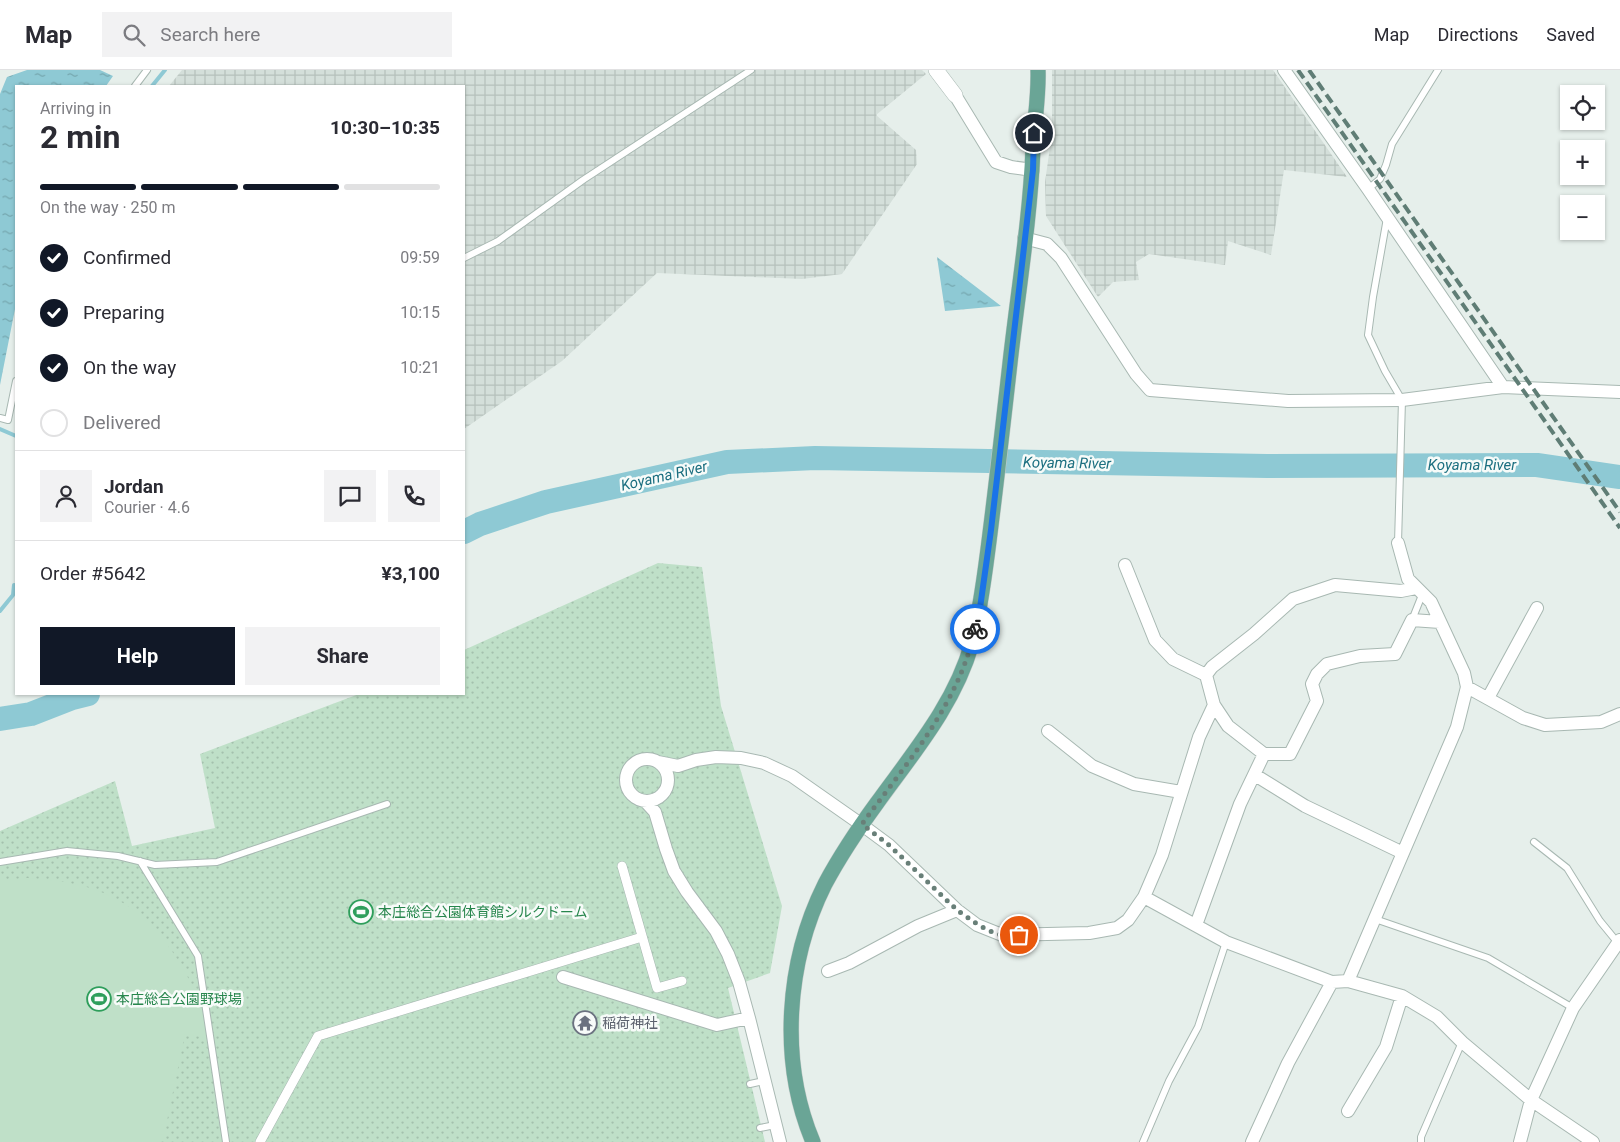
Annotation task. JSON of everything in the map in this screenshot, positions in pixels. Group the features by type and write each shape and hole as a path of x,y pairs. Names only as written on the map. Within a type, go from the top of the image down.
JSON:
{"main road":[{"path":"813,1142 796,1085 791,1027 796,975 807,928 825,884 862,824 924,741 954,689 972,646 980,608 1033,170 1038,70"}],"street":[{"path":"936,70 956,95 996,162 1011,167 1033,170"},
{"path":"1284,70 1503,387"},
{"path":"1024,238 1047,244 1061,258 1136,374 1150,390 1288,401 1403,404 1503,387 1620,392"},
{"path":"1348,981 1456,727 1467,687 1464,673 1430,602 1408,579 1398,544"},
{"path":"1125,564 1155,640 1173,659 1206,676 1214,705 1228,726 1264,754 1290,754 1317,701 1312,684 1317,674 1327,664 1360,656 1395,654 1412,620 1440,622"},
{"path":"1206,676 1212,667 1254,634 1293,599 1335,584 1419,592"},
{"path":"1488,698 1538,608"},
{"path":"1467,687 1523,718 1546,725 1601,722 1620,714"},
{"path":"780,1142 749,1018 739,982 728,954 716,932 674,871 655,812 629,791 626,785 627,772 631,766 644,760 678,766 696,760 716,758 741,758 764,763 792,776 862,824 889,845 957,910 978,925 1002,935 1089,933 1117,928 1128,920 1144,897 1162,855 1199,737 1214,705"},
{"path":"1048,730 1092,766 1134,784 1181,792"},
{"path":"1196,925 1240,804 1264,754"},
{"path":"658,762 667,773 668,780"},
{"path":"645,802 658,798 663,794 668,780 678,766"},
{"path":"1255,774 1305,806 1403,853"},
{"path":"655,812 658,798"},
{"path":"622,866 657,988 682,981"},
{"path":"1144,897 1226,942 1332,982 1348,981 1402,996 1437,1017 1462,1042 1531,1100 1593,1142"},
{"path":"828,971 918,926 957,910"},
{"path":"260,1142 318,1036 642,937"},
{"path":"1520,1142 1531,1100 1573,1008 1620,942"},
{"path":"563,977 717,1025 749,1018"},
{"path":"1252,1142 1288,1063 1332,982"},
{"path":"1348,1112 1386,1047 1402,996"}],"lane":[{"path":"136,85 147,70"},
{"path":"465,257 498,240 584,180 751,70"},
{"path":"1368,189 1380,179 1392,144 1438,70"},
{"path":"1387,218 1368,335 1403,404 1398,544"},
{"path":"0,418 8,420 15,385"},
{"path":"1412,620 1419,592"},
{"path":"0,862 67,851 118,856 155,865 217,862 387,804"},
{"path":"1534,842 1567,868 1600,921 1620,942"},
{"path":"140,861 198,956 226,1142"},
{"path":"1374,919 1488,958 1573,1008"},
{"path":"1143,1142 1169,1081 1198,1027 1226,942"},
{"path":"1420,1142 1462,1042"},
{"path":"750,1084 764,1081"},
{"path":"760,1128 775,1125"}],"shaded area":[{"path":"182,70 922,70 926,74 876,115 916,150 917,164 842,274 802,279 657,273 562,361 465,428 465,85 170,85"},
{"path":"1052,70 1273,70 1347,177 1284,170 1271,255 1228,241 1225,265 1149,254 1136,262 1139,280 1113,282 1098,297 1046,216 1045,182 1052,133"}],"green space":[{"path":"658,563 702,567 721,706 782,906 770,973 728,988 765,1142 0,1142 0,831 115,781 132,846 215,828 200,754 356,695 465,695 465,650"},
{"name":"本庄総合公園野球場","path":"28,878 58,881 87,887 123,903 139,914 153,928 166,943 188,977 204,1015 208,1038 185,1034 163,1140 155,1139 154,1142 0,1142 0,880"}],"water":[{"path":"27,70 100,70 113,76 107,85 15,85 15,309 0,385 0,94 7,77"},
{"path":"937,257 1001,306 945,311"}],"waterway":[{"path":"153,85 165,70"},
{"path":"0,429 15,436"},
{"name":"Koyama River","path":"465,532 480,524 546,502 727,462 815,458 1267,466 1537,465 1620,477"},
{"path":"0,611 13,595 14,585"},
{"name":"Koyama River","path":"0,719 31,714 84,695"}],"railway":[{"path":"1298,70 1620,528"},
{"path":"1309,70 1620,512"}],"way so far":[{"path":"975,629 972,646 954,689 924,741 862,824 889,845 957,910 978,925 1002,935 1019,935"}],"place":[{"name":"本庄総合公園体育館シルクドーム","path":"361,912"},
{"name":"本庄総合公園野球場","path":"99,999"},
{"name":"稲荷神社","path":"585,1023"}],"route":[{"path":"975,629 980,608 991,530 1033,170 1034,133"}]}
